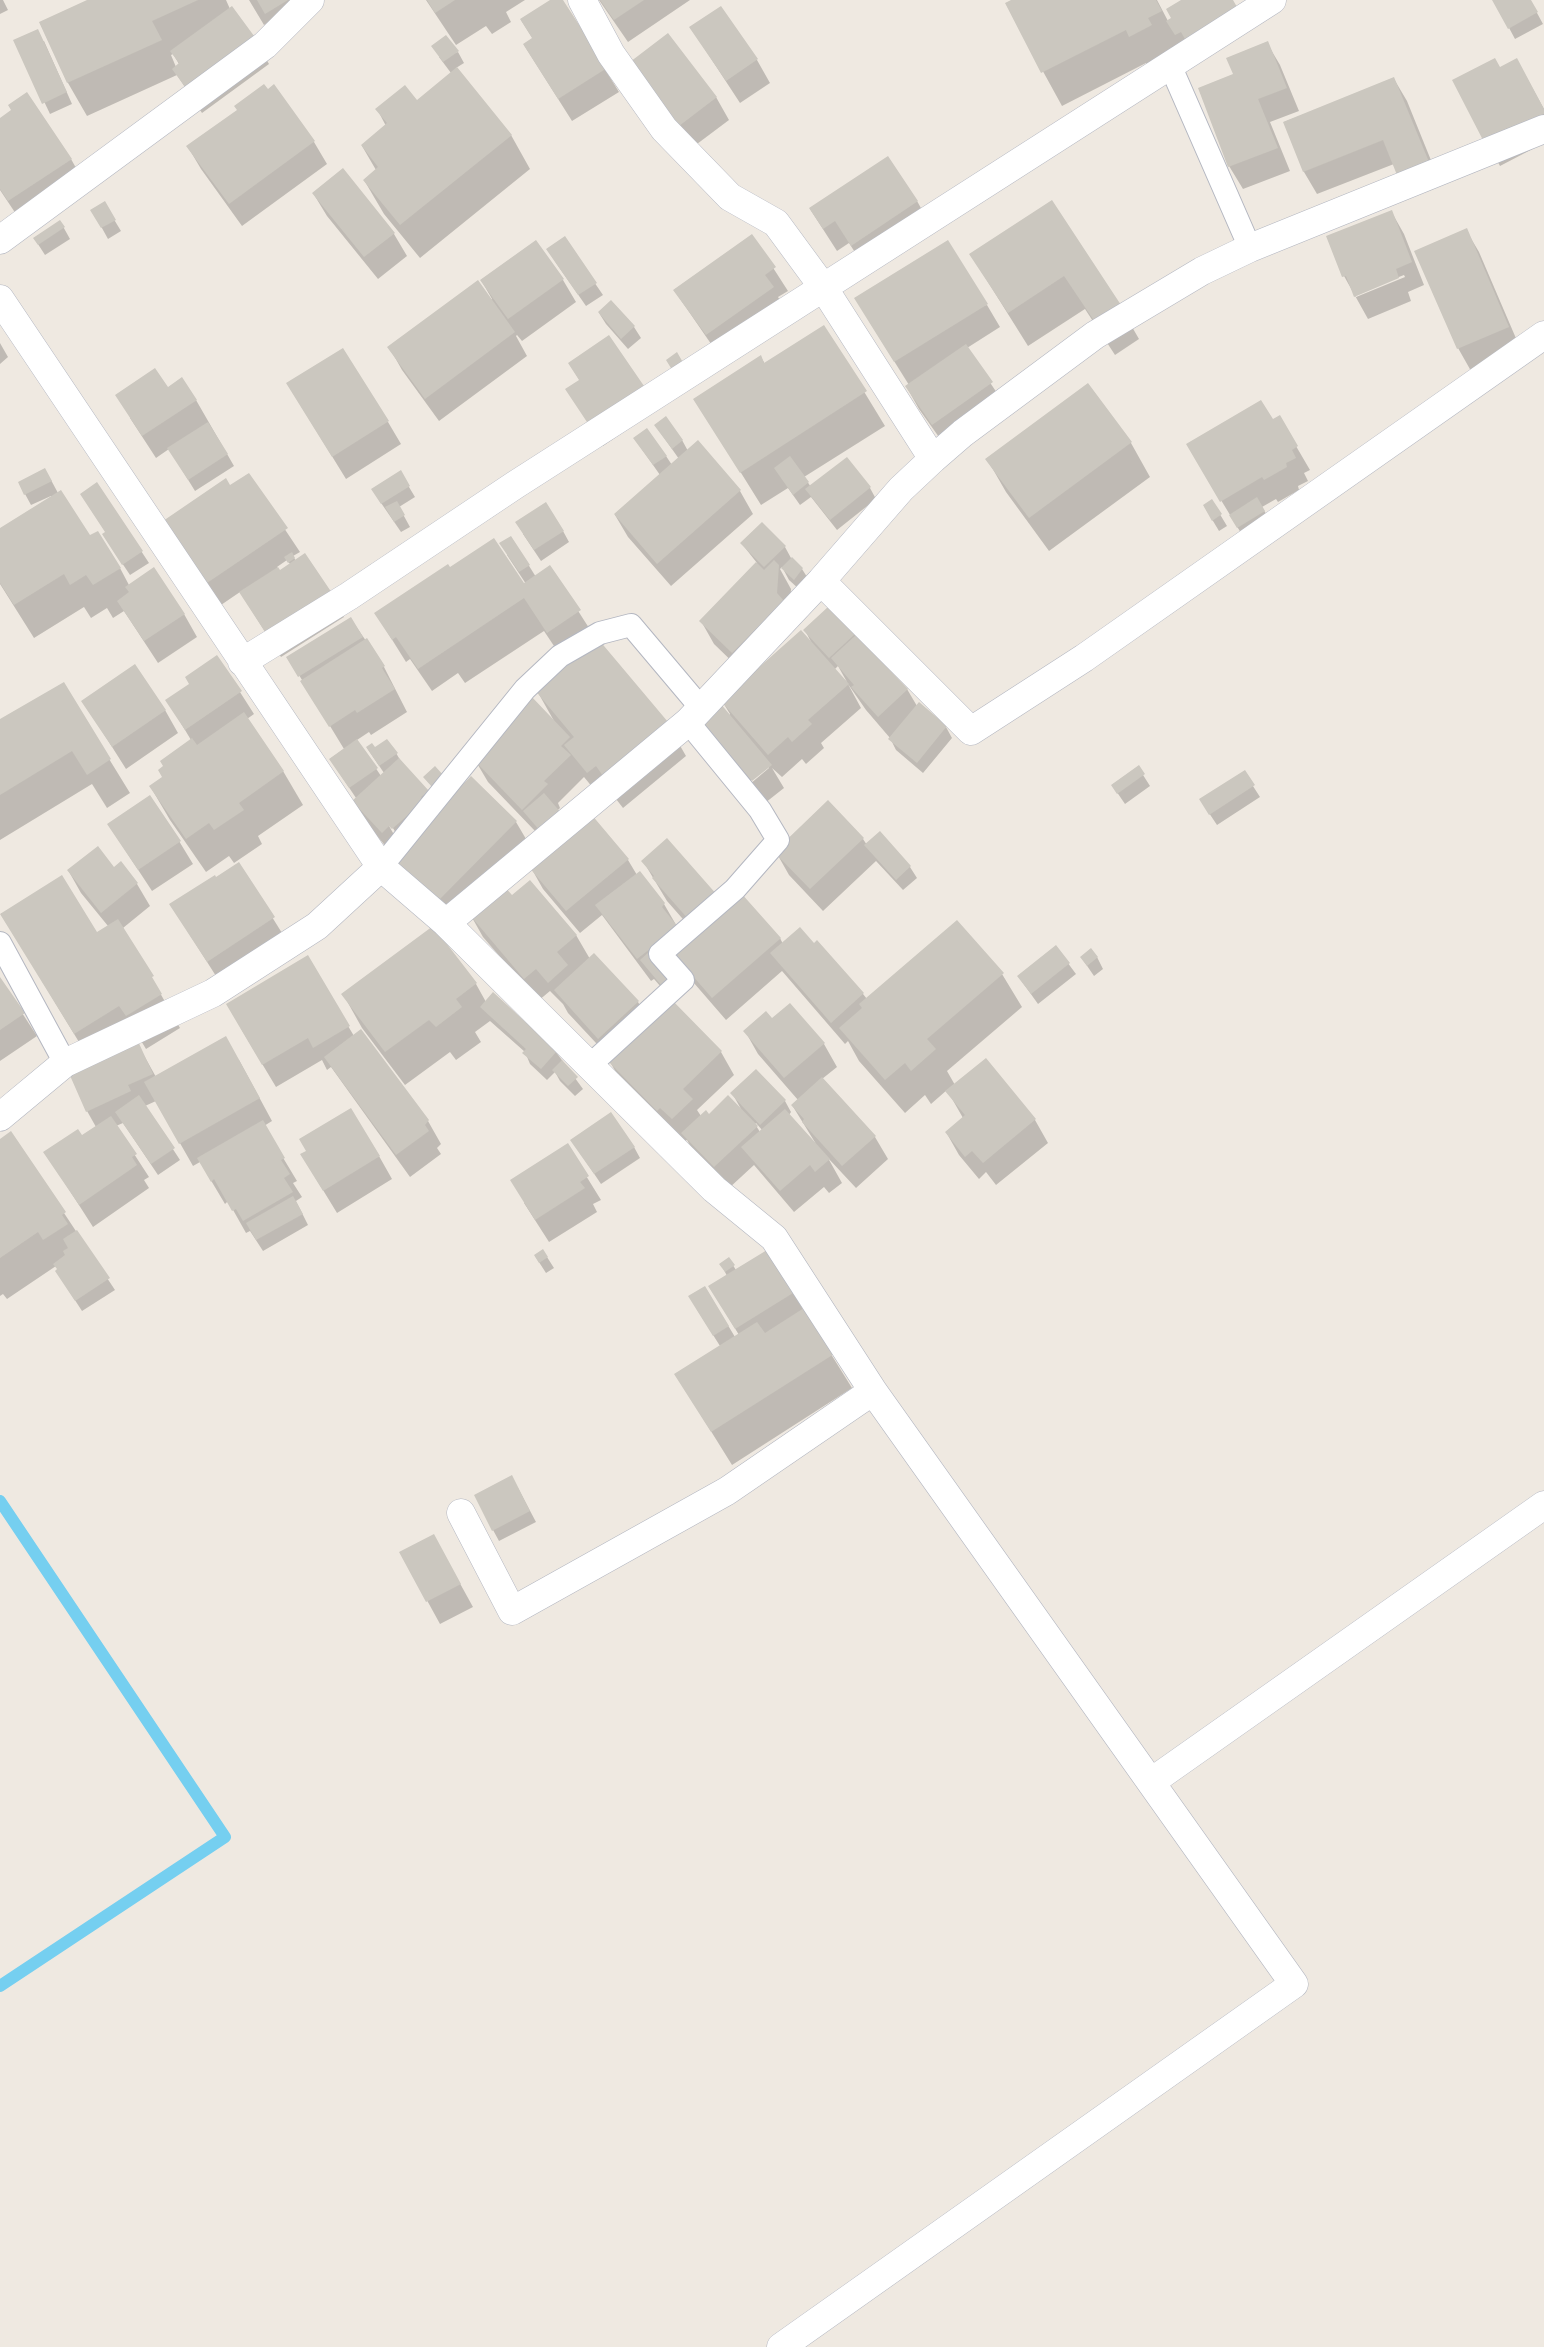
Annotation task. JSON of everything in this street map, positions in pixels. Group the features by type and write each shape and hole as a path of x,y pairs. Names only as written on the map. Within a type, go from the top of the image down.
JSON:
{"street":[{"path":"0,240 265,45 310,0"},
{"path":"582,0 610,54 664,129 730,197 776,223 823,287 933,459"},
{"path":"242,662 349,596 823,287 1272,0"},
{"path":"446,923 695,715 821,581 901,489 933,459 963,433 1095,335 1202,271 1250,248 1544,129"},
{"path":"0,299 381,867 446,923 714,1189 774,1238 874,1392 1294,1984 781,2347"},
{"path":"821,581 971,732 1084,658 1544,335"},
{"path":"0,1117 65,1063 213,993 317,926 381,867"},
{"path":"461,1514 512,1611 560,1586 727,1491 874,1392"},
{"path":"1151,1782 1544,1505"}],"lane":[{"path":"1170,65 1250,248"},
{"path":"381,867 525,689 560,656 600,632 631,625 760,810 778,840 735,889 660,954 683,980 589,1066"},
{"path":"0,943 65,1063"}],"building":[{"path":"87,0 198,0 152,21 162,40 67,83 39,22"},
{"path":"257,0 288,0 265,14"},
{"path":"427,0 455,0 435,13"},
{"path":"550,0 563,0 607,68 558,99 523,44 532,38 520,19"},
{"path":"600,0 644,0 614,20"},
{"path":"1011,0 1156,0 1162,11 1148,18 1152,25 1129,37 1126,30 1041,73 1005,3"},
{"path":"1181,0 1233,0 1237,7 1185,39 1181,32 1175,35 1166,21 1171,18 1166,9"},
{"path":"1492,0 1531,0 1538,12 1508,29"},
{"path":"232,6 257,40 188,91 172,69 179,63 170,51"},
{"path":"721,6 758,59 726,81 689,27"},
{"path":"38,29 67,92 42,104 13,40"},
{"path":"668,33 717,97 679,126 630,62"},
{"path":"446,35 459,51 443,62 431,46"},
{"path":"1268,41 1287,88 1258,99 1278,148 1228,167 1198,88 1233,74 1226,58"},
{"path":"1495,58 1500,67 1517,58 1544,109 1544,114 1485,144 1452,80"},
{"path":"457,67 512,135 400,225 363,180 378,167 361,145 387,123 375,109 405,85 417,100"},
{"path":"1394,77 1429,162 1397,175 1383,140 1303,172 1283,122"},
{"path":"264,84 268,89 274,84 315,141 229,204 186,146 237,110 234,106"},
{"path":"27,92 72,159 8,201 0,189 0,118 11,110 8,105"},
{"path":"888,156 918,201 851,246 835,221 823,229 809,208"},
{"path":"343,168 395,233 364,257 312,193"},
{"path":"1052,200 1121,305 1095,322 1064,276 1008,313 969,254"},
{"path":"105,201 116,220 101,228 90,210"},
{"path":"1392,210 1412,262 1396,269 1399,278 1354,297 1346,276 1342,277 1326,236"},
{"path":"60,220 65,227 38,245 33,238"},
{"path":"1467,228 1509,327 1457,349 1414,251"},
{"path":"752,234 776,267 765,275 774,287 706,335 673,290"},
{"path":"565,236 597,283 578,295 546,249"},
{"path":"536,240 564,279 508,319 480,280"},
{"path":"948,240 988,304 894,362 854,298"},
{"path":"478,280 515,332 425,399 387,347"},
{"path":"611,300 635,326 621,339 598,312"},
{"path":"824,325 867,391 740,473 693,399 761,355 764,363"},
{"path":"609,335 644,386 589,425 565,389 579,380 568,363"},
{"path":"966,344 993,382 932,425 905,386"},
{"path":"343,348 389,421 332,457 286,383"},
{"path":"677,352 685,366 674,373 666,360"},
{"path":"155,368 168,387 182,377 197,400 142,436 115,395"},
{"path":"1088,383 1132,442 1029,518 985,459"},
{"path":"1261,400 1273,419 1280,415 1298,446 1292,450 1296,458 1286,463 1287,467 1264,480 1262,477 1220,502 1186,444"},
{"path":"666,416 683,440 672,449 654,425"},
{"path":"208,422 228,454 188,480 167,448"},
{"path":"647,428 667,456 653,465 633,438"},
{"path":"698,440 741,490 657,564 614,514"},
{"path":"790,456 809,482 793,495 774,468"},
{"path":"847,457 871,487 830,520 805,489"},
{"path":"45,468 52,481 24,495 18,482"},
{"path":"401,470 410,486 381,504 371,489"},
{"path":"249,473 288,528 207,583 163,521 226,478 230,485"},
{"path":"97,482 143,551 122,565 102,534 105,532 80,494"},
{"path":"61,490 90,535 98,531 121,568 93,585 86,575 70,585 64,574 14,605 0,583 0,528"},
{"path":"1257,497 1265,511 1237,528 1229,515"},
{"path":"1212,499 1222,514 1212,521 1203,505"},
{"path":"397,501 405,515 394,522 385,507"},
{"path":"546,502 564,531 534,550 515,522"},
{"path":"762,522 786,546 764,567 740,543"},
{"path":"511,536 530,565 519,572 499,543"},
{"path":"494,538 524,583 550,565 581,610 547,633 524,598 418,669 396,637 392,640 374,613 448,564 450,567"},
{"path":"292,552 295,558 288,563 284,557"},
{"path":"305,553 332,593 267,635 239,592 278,567 280,570"},
{"path":"792,557 803,568 794,580 781,568"},
{"path":"774,560 779,565 777,593 784,601 732,653 699,621 756,562 764,570"},
{"path":"154,567 185,614 144,641 117,601 129,592 125,587"},
{"path":"829,606 855,634 829,658 803,630"},
{"path":"351,617 363,637 298,677 286,657"},
{"path":"801,630 849,684 808,720 812,724 792,742 788,737 768,755 721,701"},
{"path":"856,635 908,689 878,717 851,687 854,685 831,658"},
{"path":"367,638 385,666 382,668 395,689 357,713 355,710 329,727 300,681"},
{"path":"599,640 668,722 603,776 596,766 587,773 564,745 574,737 534,689"},
{"path":"217,655 242,691 185,730 165,700 189,684 185,677"},
{"path":"135,664 166,710 112,747 81,701"},
{"path":"64,682 111,759 87,775 72,751 0,795 0,719"},
{"path":"531,696 570,737 561,746 571,755 544,781 548,784 522,810 474,760 512,723 508,718"},
{"path":"919,702 947,726 917,763 888,739"},
{"path":"720,703 772,765 752,781 700,720"},
{"path":"244,712 284,771 239,803 244,810 214,830 209,823 186,839 149,786 162,777 158,770 163,766 160,761 192,738 197,745"},
{"path":"357,739 378,768 349,788 329,759"},
{"path":"387,739 398,753 379,766 366,747 372,743 375,747"},
{"path":"399,758 429,791 421,797 424,801 392,829 389,826 382,833 352,801"},
{"path":"1139,765 1145,774 1117,794 1111,785"},
{"path":"435,766 444,776 432,787 423,777"},
{"path":"1245,770 1255,785 1209,815 1199,799"},
{"path":"471,776 517,821 437,902 392,858"},
{"path":"544,793 562,814 541,832 523,811"},
{"path":"150,795 181,841 138,870 107,824"},
{"path":"828,800 864,838 810,889 774,852"},
{"path":"591,814 629,859 566,911 528,866"},
{"path":"880,831 911,866 896,880 864,845"},
{"path":"667,838 718,896 690,921 652,878 654,876 641,861"},
{"path":"98,846 114,867 121,861 138,883 101,913 67,870"},
{"path":"239,862 275,917 207,962 169,904"},
{"path":"640,871 665,903 662,907 678,927 637,959 595,905"},
{"path":"62,875 97,932 118,919 154,976 152,977 162,994 126,1016 119,1006 74,1034 0,914"},
{"path":"530,880 577,935 557,952 568,965 548,983 536,969 524,979 469,914 503,885 512,895"},
{"path":"741,893 781,938 712,998 672,952"},
{"path":"957,920 1004,973 927,1039 936,1049 911,1071 905,1063 885,1080 839,1028 862,1008 859,1004"},
{"path":"433,926 477,983 456,999 462,1007 436,1027 429,1020 385,1052 341,994"},
{"path":"800,927 814,943 817,940 864,993 831,1023 770,953"},
{"path":"1056,945 1070,963 1031,994 1017,976"},
{"path":"1091,948 1098,957 1087,966 1080,957"},
{"path":"649,952 671,977 661,985 640,960"},
{"path":"594,953 639,1001 598,1039 554,990"},
{"path":"308,955 350,1026 313,1048 308,1038 262,1065 226,1004"},
{"path":"0,977 25,1013 0,1030"},
{"path":"493,992 557,1051 541,1069 522,1053 526,1049 480,1007"},
{"path":"671,999 722,1051 683,1089 693,1099 672,1119 660,1108 657,1111 607,1060"},
{"path":"790,1003 825,1043 784,1078 743,1031 766,1011 772,1018"},
{"path":"361,1029 429,1120 425,1125 429,1131 396,1155 324,1057"},
{"path":"226,1036 260,1098 179,1144 144,1082"},
{"path":"137,1039 153,1074 128,1085 131,1091 86,1112 68,1071"},
{"path":"986,1058 1036,1119 983,1163 972,1151 965,1157 945,1132 965,1115 945,1091"},
{"path":"562,1060 578,1077 568,1086 552,1070"},
{"path":"756,1069 786,1100 760,1125 730,1093"},
{"path":"822,1077 876,1136 842,1166 802,1122 804,1119 791,1105"},
{"path":"139,1095 175,1148 151,1164 115,1112"},
{"path":"728,1095 758,1126 714,1167 681,1133 706,1110 709,1114"},
{"path":"351,1108 380,1156 323,1191 300,1154 306,1151 299,1139"},
{"path":"785,1109 830,1159 815,1172 810,1165 780,1191 741,1147"},
{"path":"611,1112 635,1147 594,1174 570,1140"},
{"path":"111,1116 137,1154 132,1157 137,1165 79,1205 43,1152 78,1129 82,1135"},
{"path":"263,1120 285,1158 281,1160 290,1174 284,1178 293,1192 243,1221 236,1209 232,1211 214,1179 211,1182 197,1158"},
{"path":"11,1131 66,1212 62,1215 68,1224 43,1240 38,1232 0,1258 0,1139"},
{"path":"568,1143 589,1176 580,1182 585,1188 535,1220 510,1180"},
{"path":"293,1196 303,1214 256,1240 246,1223"},
{"path":"77,1230 110,1278 75,1301 55,1271 57,1269 53,1264 65,1255 63,1251 68,1248 63,1239"},
{"path":"543,1249 548,1257 539,1263 534,1255"},
{"path":"767,1250 793,1293 735,1329 708,1286"},
{"path":"729,1257 735,1265 725,1272 719,1264"},
{"path":"705,1286 729,1326 713,1336 688,1296"},
{"path":"804,1308 834,1354 711,1432 674,1374 757,1322 765,1333"},
{"path":"512,1475 530,1511 492,1531 474,1495"},
{"path":"434,1534 461,1584 426,1602 399,1552"}],"waterway":[{"path":"0,1501 225,1837 0,1986"}]}
